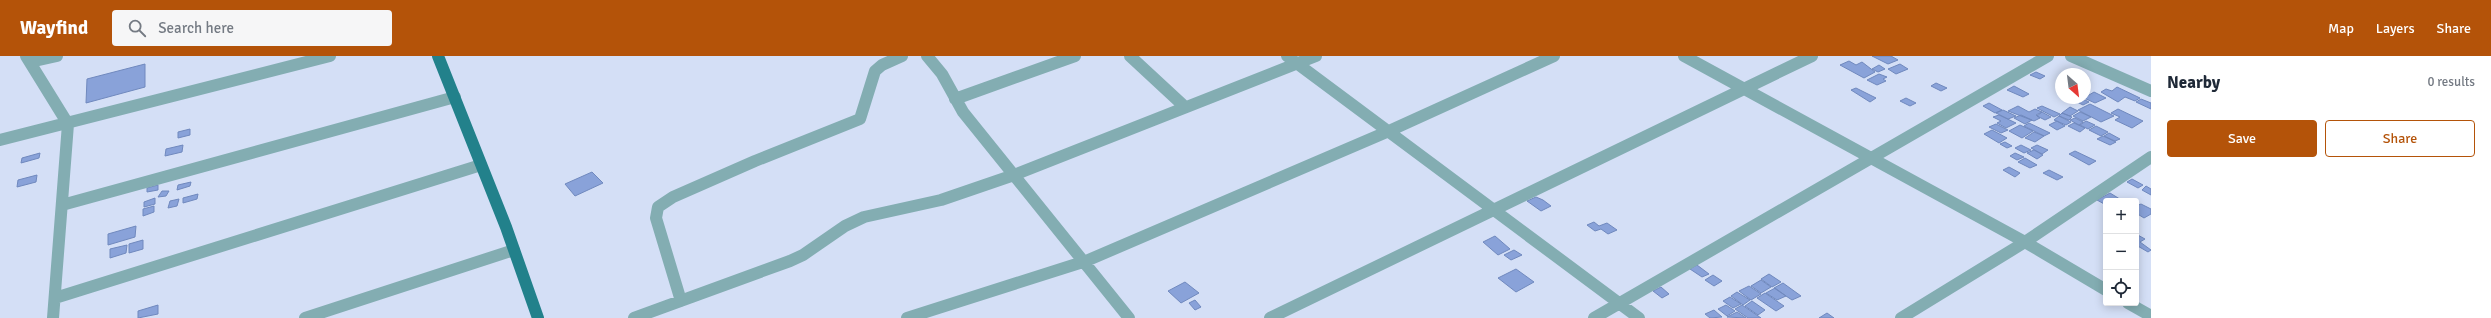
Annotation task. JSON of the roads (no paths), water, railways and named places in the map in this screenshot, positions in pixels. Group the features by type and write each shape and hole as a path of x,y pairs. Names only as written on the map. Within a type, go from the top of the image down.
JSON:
{"main road":[{"path":"438,56 514,250 538,318"}],"street":[{"path":"53,318 68,124 28,59 57,56"},
{"path":"0,140 68,124 330,56"},
{"path":"681,301 656,218 658,207 672,197 755,161 860,120 875,71 882,65 902,56"},
{"path":"927,56 942,74 963,112 1086,261 1125,317"},
{"path":"955,99 1074,56"},
{"path":"1130,56 1185,107"},
{"path":"1286,56 1639,318"},
{"path":"634,318 790,261 803,255 845,226 864,217 941,200 1014,175 1316,56"},
{"path":"907,318 1086,261 1389,131 1554,56"},
{"path":"1684,56 2025,242 2103,288"},
{"path":"1270,318 1743,88 1812,56"},
{"path":"1594,318 2048,56"},
{"path":"2071,56 2151,91"},
{"path":"62,205 455,97"},
{"path":"1901,318 2025,242 2151,157"},
{"path":"55,298 481,165"},
{"path":"305,318 514,250"},
{"path":"2133,306 2151,316"}]}
